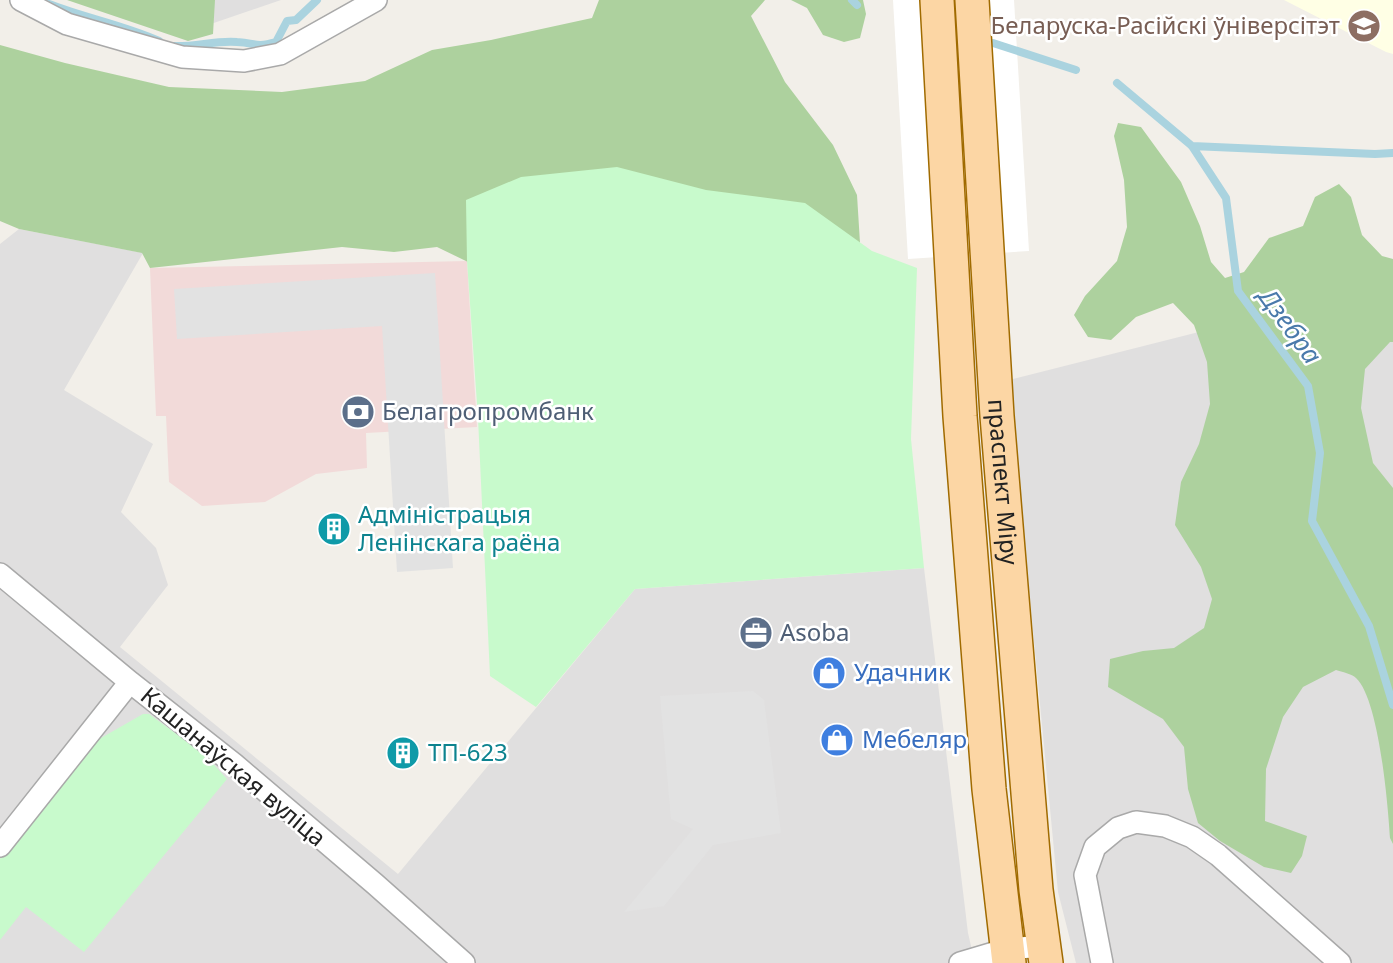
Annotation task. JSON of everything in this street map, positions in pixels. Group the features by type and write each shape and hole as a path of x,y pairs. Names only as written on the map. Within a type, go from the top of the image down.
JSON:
{"main road":[{"name":"праспект Міру","path":"937,0 960,416 989,789 1008,956"},
{"name":"праспект Міру","path":"972,0 986,254 1035,877 1045,954"}],"street":[{"path":"21,0 67,24 183,57 244,61 280,54 376,0"},
{"name":"Кашанаўская вуліца","path":"0,574 234,764 464,963"},
{"path":"0,846 130,682"},
{"path":"1101,963 1085,875 1095,847 1118,828 1136,822 1165,826 1192,837 1218,855 1340,963"},
{"path":"960,963 1045,954"}],"shaded area":[{"path":"198,0 281,0 205,26"},
{"name":"Беларуска-Расійскі ўніверсітэт","path":"1284,0 1393,0 1393,54 1386,52"},
{"path":"19,229 143,253 64,390 153,444 121,512 156,548 168,585 120,647 398,874 635,589 924,568 968,933 975,963 0,963 0,244"},
{"path":"467,261 477,427 366,433 367,468 316,474 265,502 202,506 169,482 166,416 156,416 150,268"},
{"path":"435,273 453,568 397,572 382,326 177,339 174,289"},
{"path":"1393,297 1393,963 1076,963 1058,892 1009,380 1306,305"},
{"path":"753,691 764,700 781,833 713,845 664,906 624,912 693,829 671,819 660,696"}],"green space":[{"path":"67,0 215,0 213,34 188,41"},
{"path":"599,0 765,0 751,16 785,82 833,145 857,195 860,243 468,262 437,247 394,252 342,247 150,268 142,253 19,229 0,221 0,45 169,87 282,92 365,81 432,50 592,18"},
{"path":"791,0 863,0 866,14 860,38 844,42 823,35 807,8"},
{"path":"1118,123 1141,127 1181,182 1200,226 1211,262 1225,278 1244,272 1269,238 1303,226 1315,197 1339,184 1351,197 1362,235 1382,256 1393,259 1393,342 1365,369 1361,408 1373,463 1393,488 1393,844 1390,838 1381,754 1371,707 1364,690 1352,675 1336,670 1303,687 1283,717 1266,769 1265,821 1307,836 1302,856 1291,873 1264,867 1220,841 1198,823 1188,789 1184,747 1163,719 1108,687 1110,659 1143,651 1174,648 1204,628 1212,599 1201,567 1175,525 1181,482 1199,444 1210,404 1207,362 1194,325 1173,303 1136,317 1111,340 1088,337 1074,315 1085,296 1117,261 1127,227 1124,180 1114,136"},
{"path":"617,167 706,190 805,203 872,251 917,268 911,439 924,568 635,589 536,707 490,676 466,200 521,177"},
{"path":"143,714 149,714 204,754 227,779 84,952 26,907 0,940 0,859 94,742"}],"pier":[{"path":"893,0 1014,0 1029,251 908,259"}],"waterway":[{"name":"Дзебра","path":"174,46 229,42 259,45 276,42 287,21 296,20 317,0"},
{"name":"Дзебра","path":"852,0 857,5"},
{"name":"Дзебра","path":"49,4 159,41"},
{"name":"Дзебра","path":"993,43 1076,70"},
{"name":"Дзебра","path":"1117,83 1192,146 1226,198 1238,291 1308,386 1320,453 1312,521 1369,626 1393,705"},
{"path":"1192,146 1393,153"}],"place":[{"name":"Беларуска-Расійскі ўніверсітэт","path":"1364,26"},
{"name":"Белагропромбанк","path":"358,412"},
{"name":"Адміністрацыя Ленінскага раёна","path":"334,529"},
{"name":"Asoba","path":"756,633"},
{"name":"Удачник","path":"829,673"},
{"name":"Мебеляр","path":"837,740"},
{"name":"ТП-623","path":"403,753"}]}
